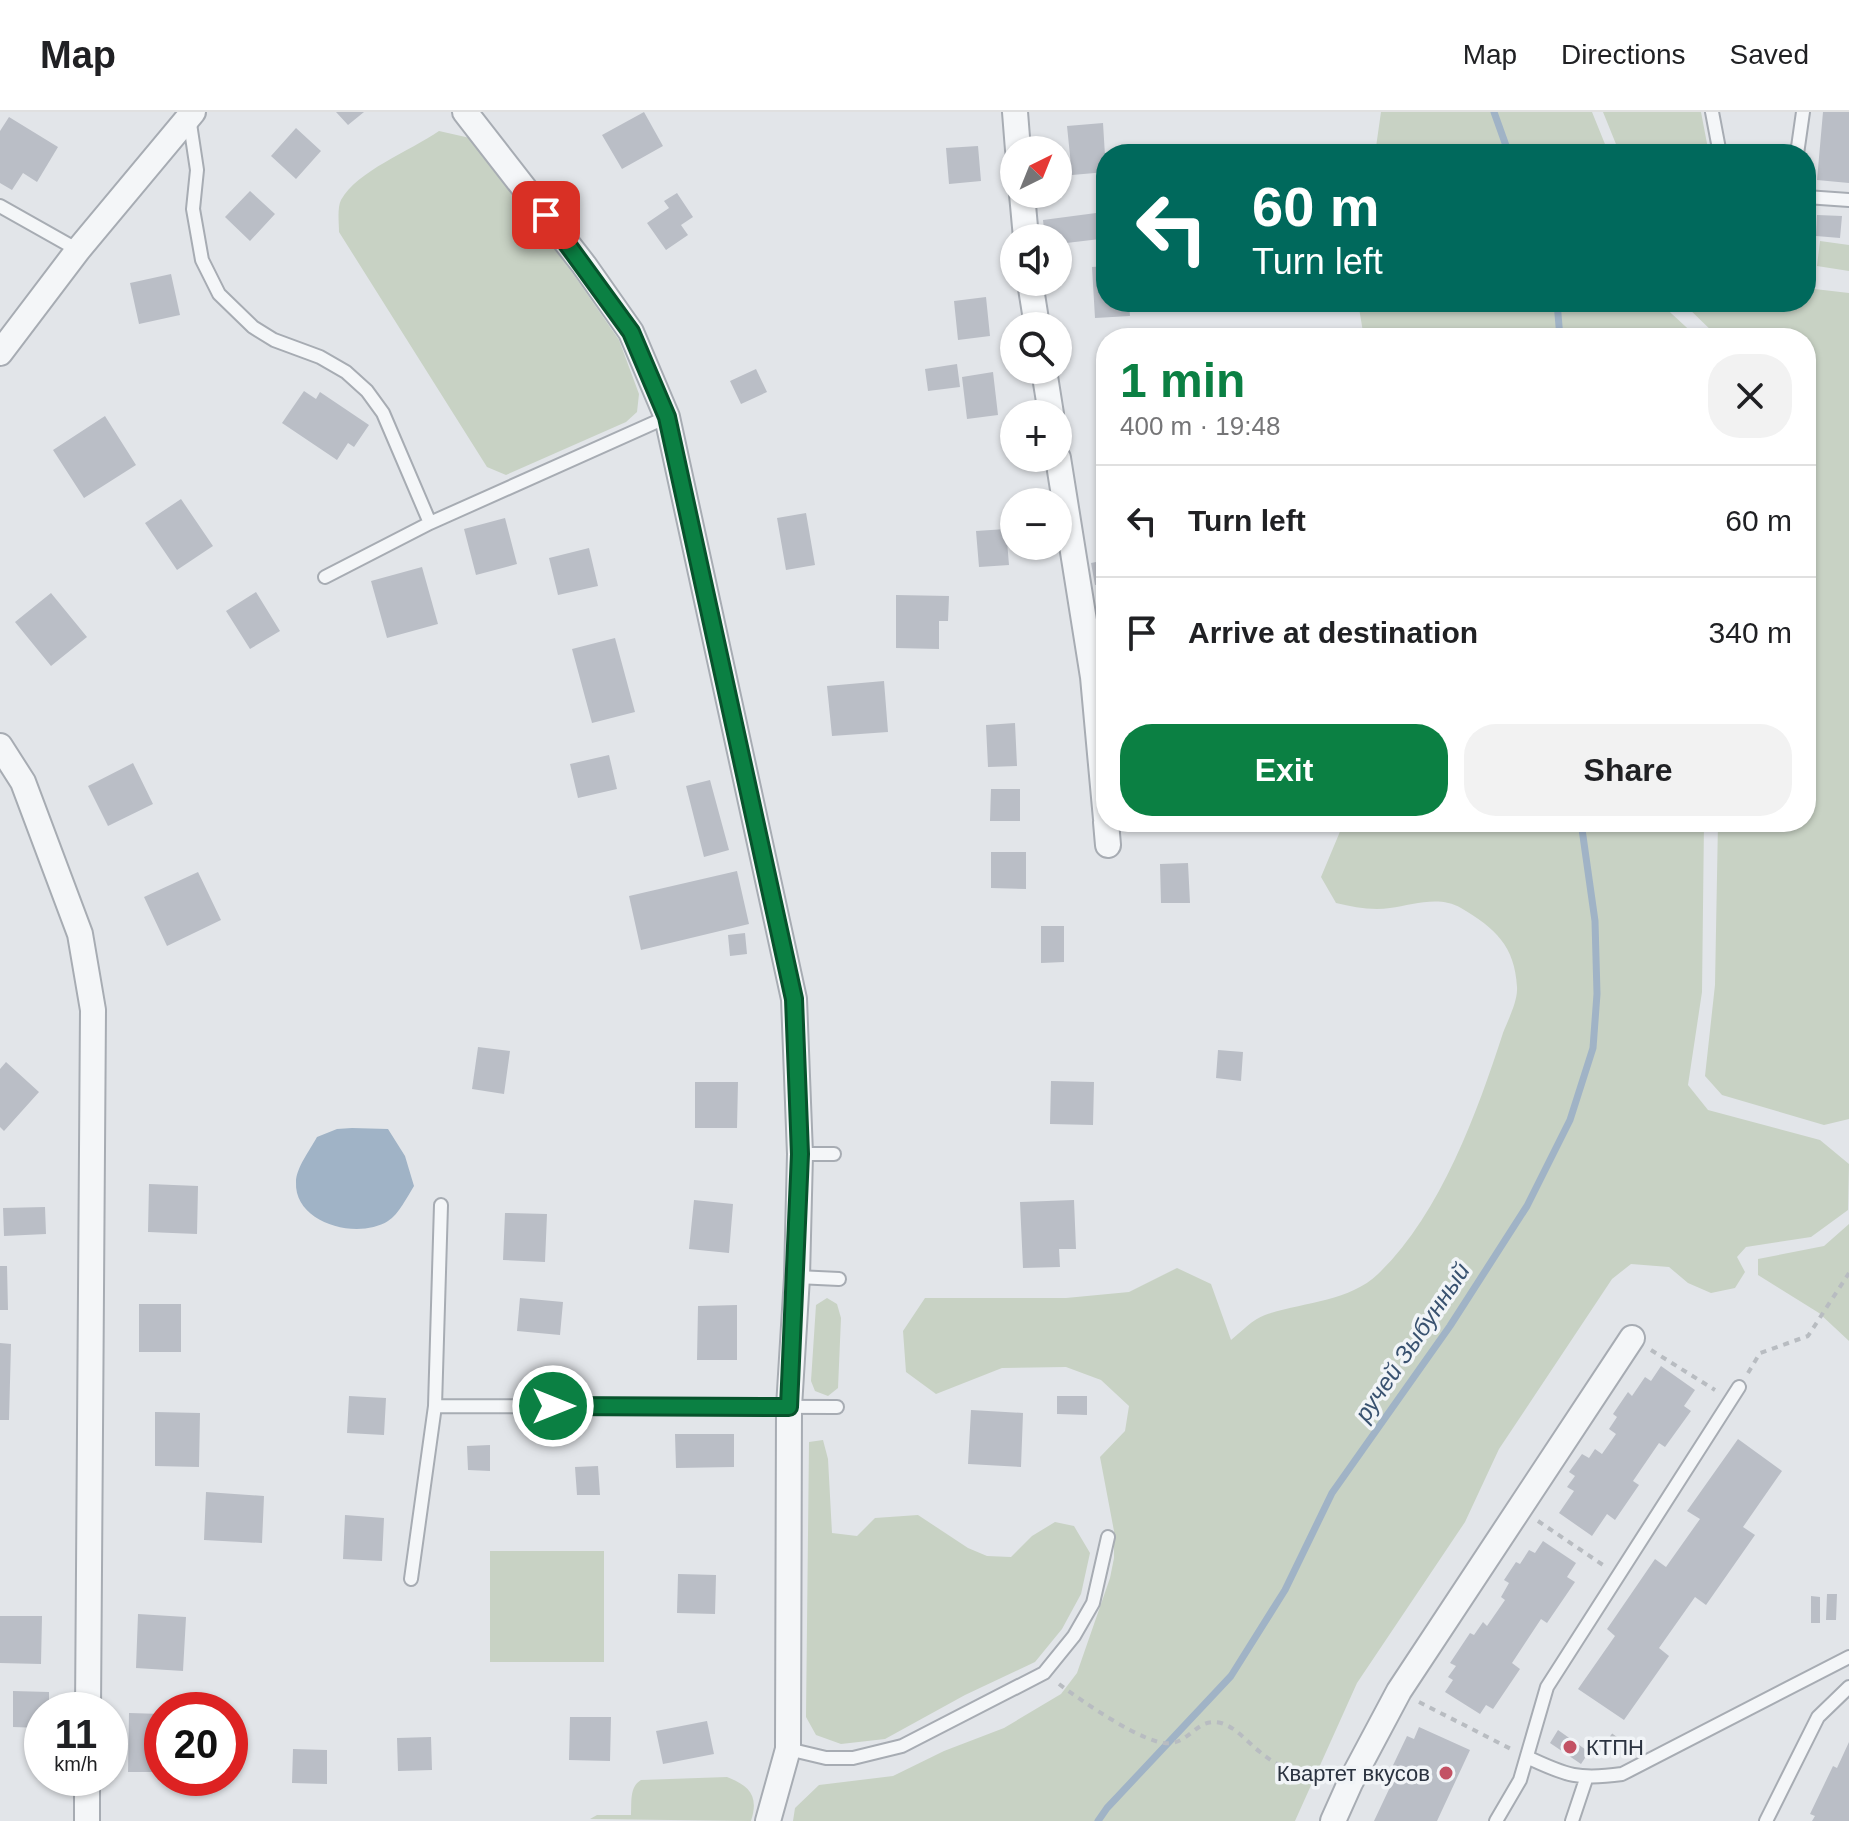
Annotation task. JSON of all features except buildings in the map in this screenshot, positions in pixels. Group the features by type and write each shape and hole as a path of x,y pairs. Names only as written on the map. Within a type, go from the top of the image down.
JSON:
{"street":[{"path":"465,112 575,253 631,332 667,417 794,999 800,1154 789,1407 788,1749 768,1821"},
{"path":"1015,112 1017,136"},
{"path":"0,353 78,250 191,115"},
{"path":"1061,472 1096,661"},
{"path":"0,746 23,782 80,934 93,1010 88,1692"},
{"path":"1333,1821 1399,1691 1632,1338"},
{"path":"87,1796 87,1821"}],"lane":[{"path":"1712,112 1718,144"},
{"path":"1798,144 1803,112"},
{"path":"191,115 197,170 193,209 202,260 219,294 253,327 274,340 320,357 346,372 367,391 383,413 430,523"},
{"path":"1816,198 1849,200"},
{"path":"0,206 78,250"},
{"path":"325,577 430,523 667,417"},
{"path":"800,1154 834,1154"},
{"path":"411,1579 435,1406 441,1205"},
{"path":"797,1277 839,1279"},
{"path":"1502,1820 1520,1780 1547,1687 1739,1387"},
{"path":"435,1406 837,1407"},
{"path":"788,1749 826,1758 853,1758 902,1746 1044,1673 1074,1636 1093,1603 1108,1537"},
{"path":"1527,1757 1552,1769 1586,1779 1622,1774 1849,1657"},
{"path":"1766,1821 1818,1717 1849,1687"},
{"path":"1572,1821 1586,1779"}],"path":[{"path":"1739,1387 1760,1353 1808,1336 1849,1273"},
{"path":"1632,1338 1731,1400"},
{"path":"1520,1508 1619,1576"},
{"path":"1044,1673 1087,1705 1136,1733 1159,1742 1172,1743 1186,1737 1197,1726 1216,1722 1232,1727 1262,1755 1296,1774"},
{"path":"1399,1691 1527,1757"}],"green space":[{"path":"1381,112 1592,112 1605,144 1376,144"},
{"path":"1603,112 1701,112 1707,144 1616,144"},
{"path":"439,131 470,138 619,340 639,394 637,412 626,422 506,475 487,467 339,232 340,203 349,190 371,171"},
{"path":"1820,241 1849,245 1849,271 1817,266"},
{"path":"1816,289 1849,293 1849,1119 1824,1125 1722,1095 1705,1076 1715,985 1718,832 1816,832 1816,328 1709,328 1692,312 1816,312"},
{"path":"1360,312 1670,312 1687,328 1362,328"},
{"path":"1340,832 1704,832 1702,992 1688,1085 1708,1110 1820,1140 1849,1164 1848,1210 1811,1237 1746,1247 1737,1257 1745,1272 1735,1288 1711,1293 1688,1283 1669,1267 1631,1264 1612,1279 1499,1449 1465,1522 1357,1683 1295,1821 793,1821 795,1808 819,1785 893,1776 944,1751 1004,1728 1061,1694 1077,1673 1110,1578 1114,1531 1100,1457 1125,1431 1129,1406 1101,1380 1066,1367 1002,1368 936,1394 906,1372 903,1331 925,1298 1066,1298 1129,1292 1177,1268 1211,1284 1231,1340 1265,1315 1339,1296 1366,1283 1400,1250 1438,1193 1468,1129 1512,1010 1517,992 1512,960 1493,931 1453,904 1426,902 1376,909 1336,903 1321,877"},
{"path":"1849,1224 1849,1341 1819,1313 1758,1275 1758,1259 1824,1246"},
{"path":"827,1298 837,1304 841,1318 838,1388 828,1396 815,1391 811,1381 816,1305"},
{"path":"823,1440 828,1459 832,1533 857,1536 875,1518 918,1515 968,1548 987,1556 1011,1557 1032,1536 1055,1522 1074,1526 1090,1553 1081,1594 1062,1629 1035,1662 965,1695 885,1739 841,1744 816,1735 806,1717 809,1442"},
{"path":"490,1551 604,1551 604,1662 490,1662"},
{"path":"727,1777 742,1784 751,1793 754,1805 751,1821 590,1819 597,1815 631,1815 633,1791 641,1780"}],"water":[{"path":"337,1129 388,1129 405,1156 414,1186 396,1214 375,1227 345,1228 330,1224 316,1218 298,1197 298,1171 317,1137"}],"waterway":[{"name":"ручей Зыбунный","path":"1494,112 1505,144"},
{"name":"ручей Зыбунный","path":"1558,312 1559,328"},
{"name":"ручей Зыбунный","path":"1098,1821 1231,1676 1285,1590 1332,1493 1450,1326 1527,1206 1570,1120 1593,1048 1597,994 1595,921 1582,832"}],"place":[{"name":"КТПН","path":"1570,1747"},
{"name":"Квартет вкусов","path":"1446,1773"}],"route":[{"path":"546,215 631,332 667,417 794,999 800,1154 789,1407 553,1406"}]}
